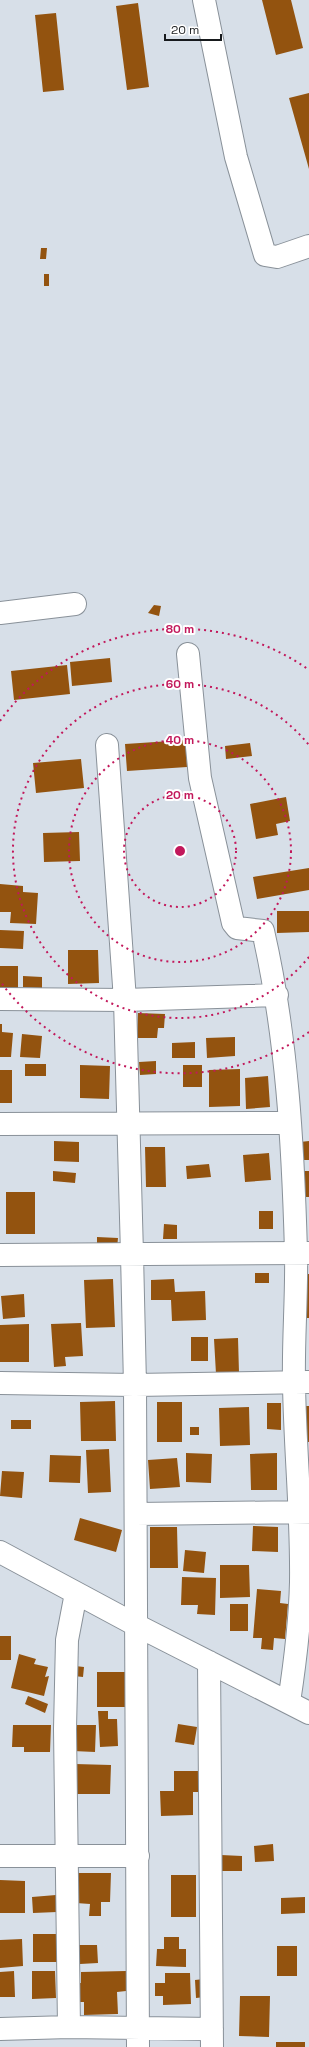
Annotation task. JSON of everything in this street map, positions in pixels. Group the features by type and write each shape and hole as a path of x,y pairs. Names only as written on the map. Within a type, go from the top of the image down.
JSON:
{"street":[{"path":"204,0 236,157 265,255 277,257 309,246"},
{"path":"0,613 75,604"},
{"path":"188,654 200,778 233,923 237,928 263,931 277,995 284,1055 302,1253 301,1382 304,1512 296,1651 289,1702"},
{"path":"107,745 125,1000 127,1122 132,1254 136,1514 138,2037"},
{"path":"0,999 125,1000 277,995"},
{"path":"0,1124 127,1122 289,1123"},
{"path":"0,1255 302,1253"},
{"path":"0,1382 135,1385 301,1382"},
{"path":"136,1514 304,1512"},
{"path":"0,1552 136,1625 309,1713"},
{"path":"69,2026 65,1729 67,1640 76,1593"},
{"path":"0,2029 69,2026 138,2037 212,2038 209,1662"},
{"path":"0,1856 138,1856"}],"building":[{"path":"262,0 291,0 303,48 276,55"},
{"path":"138,3 149,87 127,90 116,6"},
{"path":"56,13 64,90 43,92 35,15"},
{"path":"309,93 309,169 289,98"},
{"path":"41,248 47,248 46,259 40,259"},
{"path":"44,274 49,274 49,286 44,286"},
{"path":"154,605 161,606 159,616 148,613"},
{"path":"110,658 112,682 72,686 70,662"},
{"path":"67,665 70,694 14,700 11,671"},
{"path":"186,740 187,767 127,771 125,744"},
{"path":"250,743 252,756 226,759 225,746"},
{"path":"81,759 84,788 36,793 33,763"},
{"path":"286,797 290,821 276,824 278,835 256,839 250,804"},
{"path":"79,832 80,861 44,862 43,833"},
{"path":"309,868 309,890 257,899 253,877"},
{"path":"0,884 23,886 23,892 38,893 36,924 10,923 11,912 0,912"},
{"path":"277,911 309,911 309,932 277,933"},
{"path":"0,930 24,931 23,949 0,948"},
{"path":"68,950 98,950 99,983 68,984"},
{"path":"0,966 18,966 18,990 0,990"},
{"path":"23,976 42,977 42,988 23,987"},
{"path":"138,1013 165,1014 164,1028 158,1028 157,1038 137,1038"},
{"path":"0,1024 2,1024 2,1032 13,1033 11,1057 0,1057"},
{"path":"22,1034 42,1036 40,1058 20,1057"},
{"path":"235,1037 235,1056 207,1058 206,1038"},
{"path":"195,1042 195,1058 172,1058 172,1043"},
{"path":"156,1061 156,1074 140,1075 139,1062"},
{"path":"25,1064 46,1064 46,1076 25,1076"},
{"path":"80,1065 110,1066 109,1099 80,1098"},
{"path":"183,1065 202,1065 202,1087 183,1087"},
{"path":"240,1069 240,1106 209,1107 209,1070"},
{"path":"0,1070 12,1070 12,1103 0,1103"},
{"path":"268,1076 270,1107 246,1109 245,1078"},
{"path":"54,1141 79,1142 79,1162 54,1161"},
{"path":"309,1141 309,1160 301,1160 300,1142"},
{"path":"145,1147 165,1147 166,1187 146,1187"},
{"path":"269,1153 271,1180 245,1182 243,1155"},
{"path":"209,1164 211,1177 187,1179 186,1166"},
{"path":"53,1171 76,1173 75,1183 53,1181"},
{"path":"304,1171 309,1171 309,1197 305,1197"},
{"path":"6,1192 35,1192 35,1234 6,1234"},
{"path":"259,1211 273,1211 273,1229 259,1229"},
{"path":"164,1224 177,1225 177,1239 163,1239"},
{"path":"97,1237 118,1238 117,1248 97,1248"},
{"path":"255,1273 269,1273 269,1283 255,1283"},
{"path":"305,1274 309,1274 309,1318 306,1318"},
{"path":"113,1279 115,1327 86,1328 84,1280"},
{"path":"174,1279 175,1292 205,1291 206,1320 172,1321 171,1300 151,1300 151,1280"},
{"path":"24,1294 25,1317 3,1319 1,1296"},
{"path":"81,1323 83,1356 65,1357 66,1366 54,1367 51,1324"},
{"path":"29,1324 29,1362 0,1362 0,1325"},
{"path":"191,1337 208,1337 208,1361 191,1361"},
{"path":"238,1338 239,1373 216,1374 214,1339"},
{"path":"115,1401 116,1441 81,1441 80,1402"},
{"path":"157,1402 182,1402 182,1442 157,1442"},
{"path":"267,1403 281,1403 281,1430 267,1429"},
{"path":"300,1406 309,1406 309,1442 302,1442"},
{"path":"249,1407 250,1445 220,1446 219,1408"},
{"path":"11,1420 31,1420 31,1429 11,1429"},
{"path":"190,1427 199,1427 199,1435 190,1435"},
{"path":"109,1449 111,1492 88,1493 86,1450"},
{"path":"186,1453 212,1454 211,1483 186,1482"},
{"path":"277,1453 277,1490 251,1490 250,1454"},
{"path":"50,1455 81,1456 80,1483 49,1482"},
{"path":"177,1458 180,1487 150,1489 148,1460"},
{"path":"2,1471 24,1472 22,1498 0,1496"},
{"path":"80,1518 122,1530 116,1552 74,1540"},
{"path":"253,1526 278,1527 278,1552 252,1551"},
{"path":"150,1527 177,1527 178,1568 150,1568"},
{"path":"185,1550 206,1552 204,1573 183,1571"},
{"path":"220,1565 249,1565 250,1597 220,1598"},
{"path":"182,1577 216,1578 215,1615 197,1614 198,1605 181,1605"},
{"path":"257,1589 281,1591 280,1603 288,1604 285,1639 274,1638 273,1650 261,1649 262,1638 253,1638"},
{"path":"230,1604 248,1604 248,1631 230,1631"},
{"path":"0,1636 11,1636 11,1660 0,1660"},
{"path":"19,1654 36,1659 34,1664 48,1667 45,1677 49,1676 44,1696 11,1688"},
{"path":"75,1666 84,1667 83,1677 74,1676"},
{"path":"97,1672 125,1672 126,1707 97,1707"},
{"path":"28,1696 48,1704 45,1713 25,1704"},
{"path":"98,1711 108,1711 108,1719 117,1719 118,1746 100,1747"},
{"path":"178,1724 197,1727 194,1745 175,1742"},
{"path":"13,1725 51,1725 50,1752 24,1752 24,1747 12,1747"},
{"path":"74,1725 96,1725 95,1752 73,1751"},
{"path":"75,1764 111,1765 110,1794 75,1794"},
{"path":"174,1771 198,1771 199,1792 193,1792 193,1815 161,1816 160,1791 174,1791"},
{"path":"273,1844 274,1861 255,1862 254,1846"},
{"path":"221,1855 242,1856 242,1871 221,1871"},
{"path":"77,1873 111,1873 110,1902 101,1902 101,1916 89,1916 90,1904 76,1903"},
{"path":"171,1875 196,1875 196,1917 171,1917"},
{"path":"0,1880 25,1881 25,1913 0,1913"},
{"path":"56,1895 57,1912 33,1913 32,1897"},
{"path":"305,1897 305,1913 281,1914 281,1898"},
{"path":"33,1934 57,1934 57,1962 33,1962"},
{"path":"164,1937 179,1937 179,1949 186,1949 186,1967 156,1966 157,1949 164,1949"},
{"path":"22,1939 23,1966 0,1968 0,1940"},
{"path":"79,1945 97,1945 98,1963 80,1964"},
{"path":"277,1946 297,1946 297,1976 277,1976"},
{"path":"14,1971 15,1997 0,1997 0,1972"},
{"path":"32,1971 55,1971 56,1998 32,1999"},
{"path":"126,1971 126,1991 117,1992 118,2014 84,2015 84,2002 76,2002 76,1983 81,1983 81,1972"},
{"path":"165,1973 190,1973 191,2004 163,2005 163,1996 155,1996 155,1983 165,1983"},
{"path":"204,1979 205,1997 196,1998 195,1980"},
{"path":"240,1996 270,1996 269,2037 239,2036"},
{"path":"276,2042 305,2042 305,2047 276,2047"}]}
